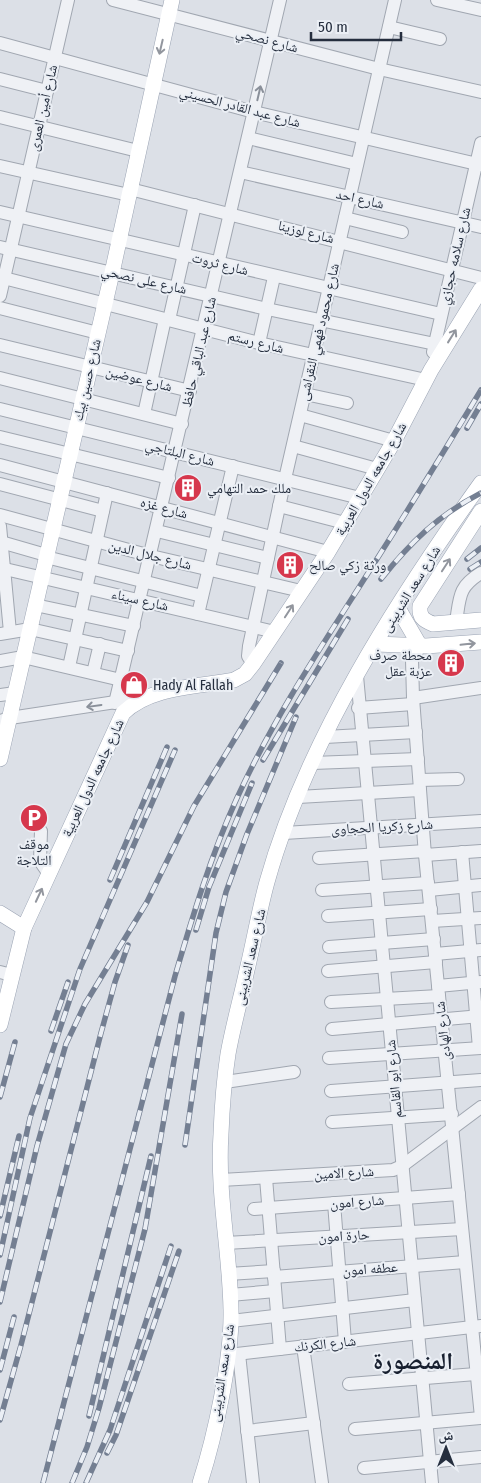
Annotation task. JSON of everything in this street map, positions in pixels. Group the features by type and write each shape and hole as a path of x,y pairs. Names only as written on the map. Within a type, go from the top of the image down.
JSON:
{"main road":[{"name":"شارع حسين بيك","path":"0,759 5,720 15,693 24,657 105,305 170,7"},
{"name":"شارع جامعه الدول العربية","path":"0,1025 6,974 24,928 123,713 142,698 234,680 245,674 328,552 394,441 428,375 481,289"},
{"name":"شارع سعد الشربينى","path":"200,1483 233,1355 221,1180 221,1137 228,1053 268,881 298,796 357,676 459,513 481,483"},
{"path":"459,513 477,517"},
{"name":"شارع سعد الشربينى","path":"456,622 433,624 426,621 421,617 420,606 477,517"},
{"path":"398,608 420,646"},
{"path":"456,622 481,620"},
{"path":"376,644 420,646 481,642"},
{"path":"0,913 24,928"}],"street":[{"name":"شارع أمين العمرى","path":"0,296 5,248 18,216 68,0"},
{"name":"شارع نصحي","path":"113,0 170,7 271,41 379,69 481,92"},
{"name":"شارع عبد الباقي حافظ","path":"115,703 190,391 280,0"},
{"name":"شارع محمود فهمي النقراشى","path":"253,664 248,651 272,537 395,0"},
{"path":"436,0 481,10"},
{"path":"389,27 440,39"},
{"name":"شارع عبد القادر الحسيني","path":"0,43 254,112 479,164"},
{"path":"0,80 47,90"},
{"path":"0,117 138,151"},
{"path":"248,138 357,164"},
{"name":"شارع سلامه حجازي","path":"428,375 463,222 479,164 481,143"},
{"name":"شارع لوزينا","path":"0,166 195,205 481,278"},
{"name":"شارع احد","path":"240,172 481,226"},
{"path":"144,414 167,320 177,288 195,205"},
{"name":"شارع ثروت","path":"0,212 329,290 442,314"},
{"path":"345,218 402,232"},
{"name":"شارع على نصحي","path":"5,248 267,309 435,344"},
{"path":"259,343 274,277"},
{"name":"شارع رستم","path":"2,278 314,356 428,375"},
{"path":"0,308 98,333"},
{"name":"شارع عوضين","path":"0,345 190,391"},
{"path":"0,378 182,424"},
{"path":"304,394 346,403"},
{"name":"شارع البلتاجي","path":"0,409 360,498"},
{"path":"300,415 394,441"},
{"path":"0,438 169,478"},
{"path":"292,446 378,469"},
{"name":"شارع غزه","path":"0,464 328,552"},
{"path":"198,614 234,466"},
{"path":"0,484 103,511"},
{"path":"70,667 107,493"},
{"path":"279,506 345,523"},
{"name":"شارع جلال الدين","path":"0,515 151,556 301,591"},
{"path":"0,526 5,633 30,629 128,651"},
{"path":"157,531 268,558"},
{"path":"1,545 202,596"},
{"path":"456,622 462,589 468,580 481,573"},
{"name":"شارع سيناء","path":"3,574 41,578 275,632"},
{"path":"35,605 134,626"},
{"path":"93,673 100,644"},
{"name":"شارع الهادى","path":"420,646 412,660 413,702 428,887 452,1114 465,1262 476,1327 476,1374 481,1418"},
{"path":"0,661 24,657 121,680"},
{"name":"شارع ابو القاسم","path":"357,676 358,708 432,1483"},
{"path":"358,708 413,702 481,688"},
{"path":"0,695 15,693"},
{"path":"5,720 142,698"},
{"path":"326,737 416,732"},
{"path":"313,763 418,759"},
{"path":"298,796 366,793 458,779"},
{"name":"شارع زكريا الحجاوى","path":"284,833 481,821"},
{"path":"41,831 40,861 48,874"},
{"path":"319,858 481,851"},
{"path":"329,1058 480,1048 476,951 468,919 462,852"},
{"path":"322,890 481,885"},
{"path":"328,916 378,913 431,915 468,919 481,918"},
{"path":"329,947 434,939"},
{"path":"328,971 383,966 476,951"},
{"path":"331,1002 386,999 439,991 477,982"},
{"path":"332,1030 479,1016"},
{"path":"225,1082 294,1072"},
{"path":"331,1091 481,1080"},
{"name":"شارع الامين","path":"221,1180 384,1171 402,1166 481,1107"},
{"path":"332,1122 452,1114"},
{"path":"266,1178 280,1349"},
{"name":"شارع امون","path":"254,1209 459,1194"},
{"path":"334,1204 345,1342"},
{"name":"حارة امون","path":"226,1243 462,1229"},
{"name":"عطفه امون","path":"228,1274 339,1271 465,1262"},
{"path":"230,1294 275,1291"},
{"path":"231,1321 415,1300"},
{"name":"شارع الكرنك","path":"233,1355 476,1327"},
{"path":"304,1346 322,1483"},
{"path":"233,1355 247,1431 253,1483"},
{"path":"349,1384 476,1374"},
{"path":"355,1429 481,1418"},
{"path":"247,1431 314,1424"},
{"path":"364,1468 481,1456"}],"railway":[{"path":"43,1483 175,976 219,841 251,768 283,710 481,390"},
{"path":"467,428 481,404"},
{"path":"381,579 403,553 426,531 451,511 481,493"},
{"path":"467,559 481,548"},
{"path":"470,569 481,562"},
{"path":"263,760 348,619"},
{"path":"0,1302 37,1146 66,1044 85,1004 147,902 194,806 281,663"},
{"path":"185,1145 216,933 226,892 247,834 296,717"},
{"path":"110,880 167,747"},
{"path":"0,1255 30,1118 80,969 175,750"},
{"path":"196,930 209,887 252,783"},
{"path":"0,1420 101,1033 115,982 128,945"},
{"path":"51,1031 68,982"},
{"path":"72,1483 87,1447 99,1408 145,1229 182,1014"},
{"path":"0,1097 15,1042"},
{"path":"0,1216 19,1136"},
{"path":"89,1416 151,1156"},
{"path":"86,1483 110,1430 171,1246"},
{"path":"107,1453 116,1435 179,1251"},
{"path":"0,1370 14,1317"}],"place":[{"name":"ملك حمد التهامي","path":"188,488"},
{"name":"ورثة زكي صالح","path":"290,565"},
{"name":"محطة صرف عزبة عقل","path":"451,663"},
{"name":"Hady Al Fallah","path":"134,685"},
{"name":"موقف التلاجة","path":"34,818"}],"district":[{"name":"المنصورة","path":"413,1361"}]}
